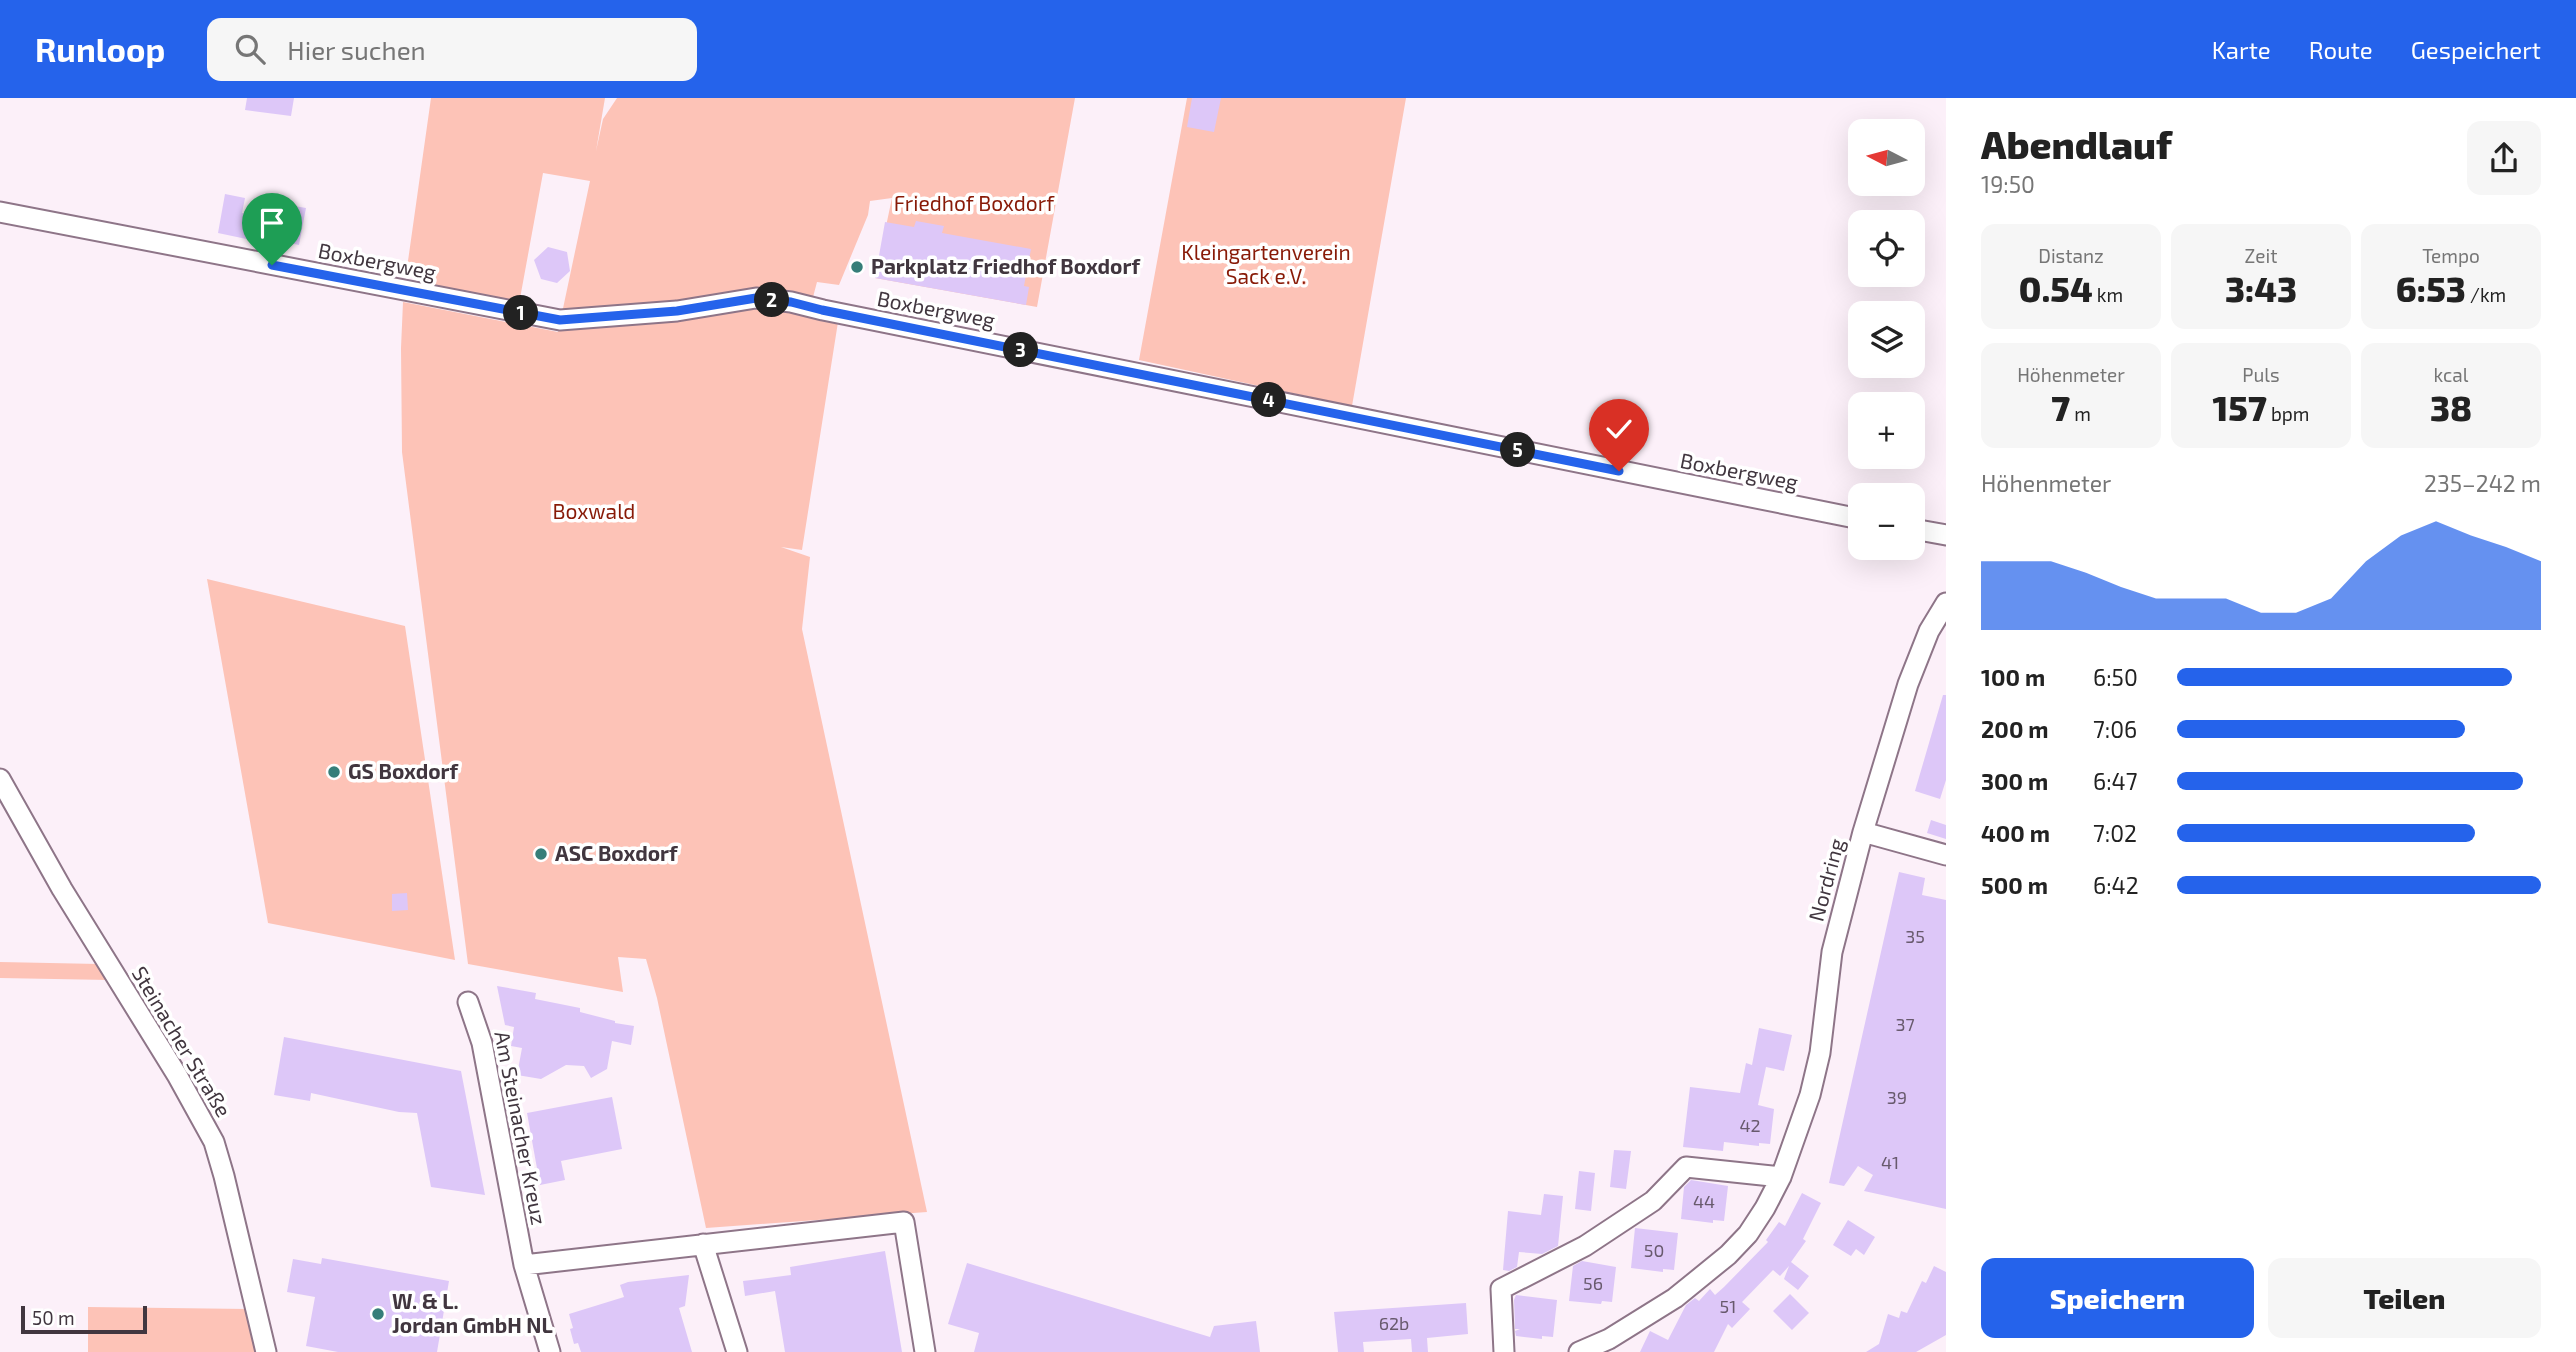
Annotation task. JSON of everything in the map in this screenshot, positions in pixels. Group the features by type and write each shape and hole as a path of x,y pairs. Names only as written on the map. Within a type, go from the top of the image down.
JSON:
{"street":[{"name":"Boxbergweg","path":"0,212 560,320 677,311 756,298 791,302 1848,517"},
{"path":"1925,531 1946,535"},
{"name":"Nordring","path":"1579,1352 1611,1345 1728,1255 1754,1225 1782,1177 1811,1096 1820,1053 1832,952 1863,832 1908,684 1929,631 1946,603"},
{"name":"Steinacher Straße","path":"0,779 62,889 177,1075 214,1142 225,1176 266,1352"},
{"path":"1863,832 1946,855"},
{"name":"Am Steinacher Kreuz","path":"468,1002 482,1043 524,1265 550,1352"},
{"path":"1504,1352 1501,1289 1585,1246 1608,1231 1653,1201 1685,1167 1782,1177"},
{"path":"524,1265 904,1222 925,1352"},
{"path":"703,1244 737,1352"}],"green space":[{"name":"Boxwald","path":"431,98 605,98 596,151 603,119 617,98 1075,98 1037,307 875,278 892,198 870,201 868,215 839,285 817,282 808,316 838,322 802,550 781,547 810,557 802,629 927,1212 706,1228 657,998 646,959 618,957 623,992 468,964 402,452 403,302 558,332 590,181 543,173 519,304 428,287 431,272 407,268"},
{"name":"Kleingartenverein Sack e.V.","path":"1187,98 1406,98 1352,406 1139,360"},
{"name":"GS Boxdorf","path":"207,579 405,626 455,960 268,923"},
{"path":"0,962 99,964 109,980 0,978"},
{"path":"88,1307 248,1309 259,1352 88,1352"}],"building":[{"path":"247,98 294,98 291,116 245,110"},
{"path":"1192,98 1221,98 1214,132 1187,127"},
{"path":"225,194 245,198 242,213 285,222 289,205 306,208 299,245 267,238 266,243 218,233"},
{"path":"916,221 944,226 942,233 1031,249 1024,286 1029,287 1026,305 875,278 885,222 914,227"},
{"path":"548,247 567,252 570,271 557,283 541,279 534,260"},
{"path":"1943,695 1946,695 1946,780 1940,799 1915,791"},
{"path":"1931,820 1946,825 1946,839 1927,833"},
{"path":"1899,872 1925,878 1922,895 1946,900 1946,1209 1864,1191 1873,1175 1858,1166 1844,1186 1829,1183"},
{"path":"407,893 408,910 392,911 392,894"},
{"path":"497,986 536,993 535,999 580,1008 580,1012 634,1026 631,1045 612,1041 607,1069 591,1078 584,1066 566,1065 541,1079 517,1075 522,1048 511,1046 514,1027 505,1025"},
{"path":"1759,1028 1792,1035 1784,1071 1766,1067 1758,1105 1774,1109 1770,1144 1759,1143 1759,1146 1724,1142 1723,1151 1683,1147 1690,1087 1740,1093 1746,1063 1752,1065"},
{"path":"284,1037 461,1071 485,1195 431,1187 417,1113 399,1112 311,1093 310,1101 274,1095"},
{"path":"612,1097 622,1149 561,1161 565,1180 540,1185 527,1113"},
{"path":"1614,1150 1631,1151 1626,1189 1610,1187"},
{"path":"1579,1171 1595,1173 1591,1211 1575,1209"},
{"path":"1691,1180 1728,1186 1724,1221 1713,1220 1713,1223 1681,1219 1684,1187"},
{"path":"1802,1193 1821,1203 1803,1239 1806,1241 1791,1262 1809,1276 1798,1290 1784,1279 1789,1266 1780,1276 1773,1270 1742,1302 1750,1309 1732,1328 1728,1324 1714,1352 1640,1352 1650,1331 1668,1340 1686,1305 1695,1298 1699,1301 1710,1289 1715,1295 1724,1287 1768,1242 1766,1240 1779,1222 1785,1226"},
{"path":"1544,1194 1563,1196 1558,1246 1542,1254 1519,1252 1517,1267 1509,1271 1503,1270 1508,1211 1541,1215"},
{"path":"1848,1220 1875,1237 1864,1255 1856,1249 1851,1256 1833,1245"},
{"path":"1635,1228 1678,1233 1674,1270 1663,1269 1663,1272 1631,1268"},
{"path":"885,1251 902,1352 785,1352 775,1291 745,1296 743,1281 791,1275 790,1267"},
{"name":"W. & L. Jordan GmbH NL","path":"322,1258 449,1281 437,1352 338,1352 306,1346 315,1297 287,1292 293,1259 321,1264"},
{"path":"1582,1261 1616,1267 1612,1302 1602,1301 1601,1304 1569,1301 1573,1266"},
{"path":"967,1263 1210,1337 1214,1326 1256,1321 1260,1352 974,1352 979,1333 948,1324"},
{"path":"1934,1266 1946,1272 1946,1335 1916,1352 1866,1352 1879,1344 1888,1314 1899,1318 1901,1311 1907,1313 1922,1281 1926,1283"},
{"path":"689,1275 685,1306 679,1308 692,1352 581,1352 578,1343 574,1344 569,1314 624,1297 620,1285 628,1282"},
{"path":"1790,1294 1809,1313 1792,1330 1773,1311"},
{"path":"1516,1295 1557,1300 1553,1337 1542,1336 1542,1339 1516,1336 1515,1331 1520,1329 1515,1329"},
{"path":"1466,1303 1468,1334 1427,1338 1428,1352 1412,1352 1411,1339 1363,1342 1364,1352 1338,1352 1334,1312"}],"place":[{"name":"Parkplatz Friedhof Boxdorf","path":"857,267"},
{"name":"GS Boxdorf","path":"334,772"},
{"name":"ASC Boxdorf","path":"541,854"},
{"name":"W. & L. Jordan GmbH NL","path":"378,1314"}],"route":[{"path":"272,265 560,320 677,311 756,298 791,302 1619,471"}],"park label":[{"name":"Friedhof Boxdorf","path":"974,204"}]}
